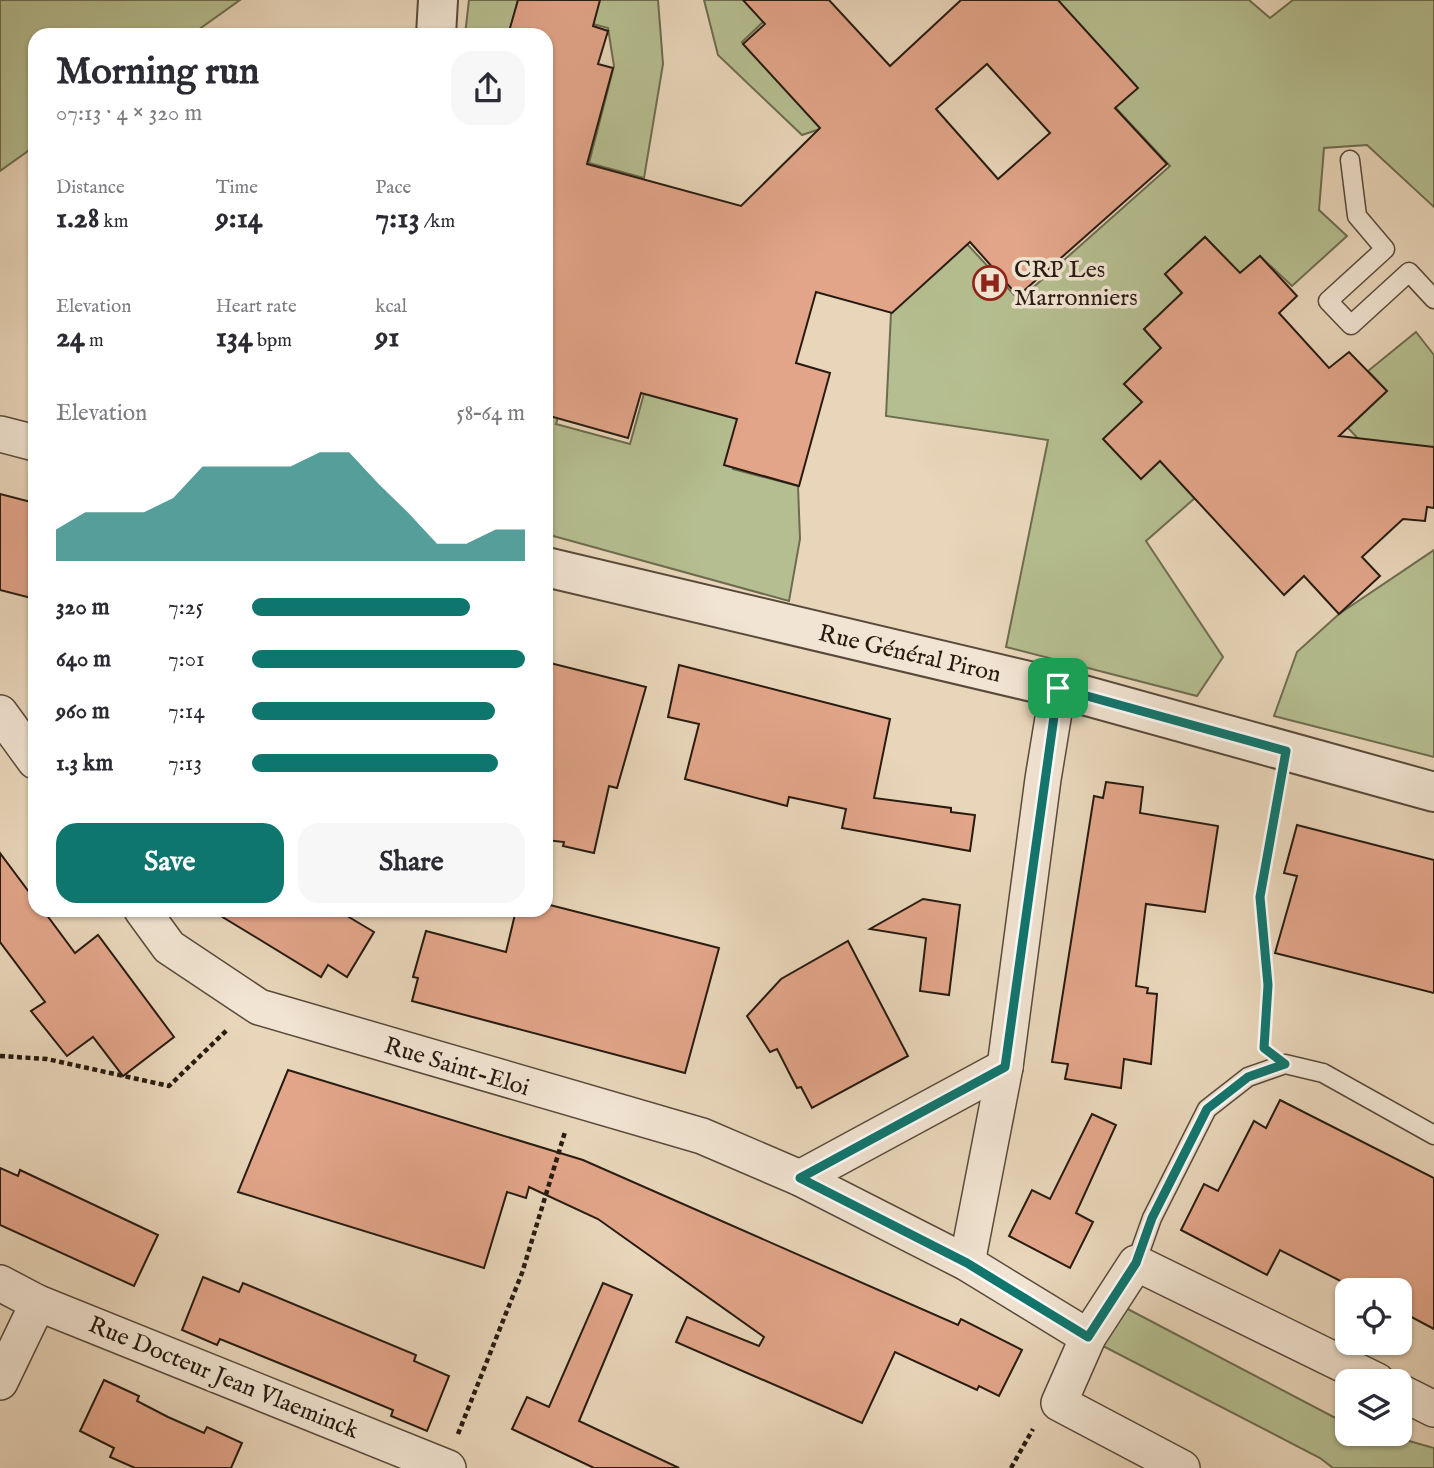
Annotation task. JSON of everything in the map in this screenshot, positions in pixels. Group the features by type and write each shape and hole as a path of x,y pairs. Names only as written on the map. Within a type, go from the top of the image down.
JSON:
{"street":[{"path":"436,28 438,0"},
{"path":"0,434 28,441"},
{"name":"Rue Général Piron","path":"553,569 1058,688 1434,792"},
{"path":"967,1263 1005,1067 1058,688"},
{"path":"0,713 28,751"},
{"name":"Rue Saint-Eloi","path":"147,917 169,947 259,1007 574,1101 702,1136 800,1178 967,1263 1088,1337"},
{"path":"800,1178 1005,1067"},
{"path":"1182,1468 1059,1402 1088,1337 1136,1263 1352,1369"},
{"name":"Rue Docteur Jean Vlaeminck","path":"0,1283 38,1303 446,1467"},
{"path":"0,1382 38,1303"},
{"path":"1412,1398 1434,1409"}],"lane":[{"path":"1350,160 1357,216 1434,299"},
{"path":"1385,249 1328,301 1351,325 1409,272"},
{"path":"1136,1263 1152,1218 1207,1109 1248,1077 1285,1064 1323,1073 1434,1135"}],"path":[{"path":"1285,1064 1264,1048 1268,985 1260,897 1286,751"},
{"path":"0,1056 47,1059 169,1086 225,1031 259,1007"},
{"path":"446,1467 522,1273 574,1101"}],"green space":[{"path":"0,0 240,0 201,28 28,28 28,151 0,171"},
{"path":"469,0 518,0 511,28 466,28"},
{"path":"599,0 658,0 663,64 644,178 589,163 614,66 608,28 593,24"},
{"path":"704,0 744,0 764,21 742,42 823,128 802,135 718,55"},
{"path":"1049,0 1249,0 1270,18 1293,0 1434,0 1434,207 1367,145 1324,148 1319,210 1347,236 1292,286 1260,256 1240,273 1205,237 1165,274 1182,293 1144,329 1161,348 1124,384 1142,402 1160,461 1195,498 1146,541 1223,657 1197,696 1006,647 1048,440 886,416 891,313 967,244 1019,300 1170,166 1114,106"},
{"path":"1416,332 1434,355 1434,447 1366,447 1348,428 1387,391 1368,371"},
{"path":"580,339 556,424 630,444 645,390 747,418 733,469 798,486 800,539 789,601 553,536 553,363"},
{"path":"1434,550 1434,757 1274,716 1297,652 1339,614"},
{"path":"1122,1306 1335,1418 1335,1446 1412,1446 1412,1442 1434,1448 1434,1468 1333,1468 1320,1458 1101,1345"}],"building":[{"path":"518,0 600,0 593,26 608,31 598,64 613,68 587,164 741,206 820,128 743,44 765,24 743,0 829,0 890,66 961,0 1058,0 1138,88 1115,108 1167,164 1018,296 970,242 892,313 816,292 796,363 830,373 799,486 724,465 737,419 641,393 628,438 553,417 553,28 510,28","holes":["987,64 1050,133 998,179 936,109"]},
{"path":"1205,237 1240,273 1260,256 1297,296 1279,313 1329,368 1349,352 1387,391 1339,436 1434,447 1434,508 1427,507 1425,521 1403,519 1362,557 1380,576 1339,614 1304,576 1284,595 1160,461 1141,479 1103,439 1142,402 1124,384 1161,348 1144,329 1182,293 1165,274"},
{"path":"0,494 28,501 28,597 0,590"},
{"path":"553,664 646,687 617,788 609,786 594,853 563,846 564,842 553,841"},
{"path":"679,665 890,719 874,798 951,808 951,812 975,815 970,851 842,828 846,809 789,797 787,806 685,779 699,724 668,717"},
{"path":"1106,782 1143,787 1140,813 1218,826 1205,912 1146,904 1136,986 1148,988 1147,993 1157,994 1151,1064 1124,1059 1121,1088 1065,1079 1068,1064 1052,1062 1094,796 1103,798"},
{"path":"1297,825 1434,860 1434,993 1275,953 1297,876 1284,873"},
{"path":"0,853 28,891 28,917 48,917 75,953 98,935 174,1037 123,1076 93,1037 67,1056 31,1011 45,1002 0,942"},
{"path":"923,899 960,905 949,995 920,991 926,938 870,929"},
{"path":"553,906 719,948 685,1073 412,1001 418,978 413,977 426,931 506,952 514,917 553,917"},
{"path":"222,917 349,917 374,932 347,977 328,965 321,977"},
{"path":"848,941 908,1056 812,1108 801,1087 797,1088 777,1049 770,1052 747,1016 781,979"},
{"path":"288,1070 583,1160 958,1325 961,1319 1022,1350 999,1396 979,1386 977,1390 895,1352 862,1423 676,1342 687,1317 759,1346 764,1337 598,1219 529,1187 526,1198 507,1192 484,1268 238,1192"},
{"path":"1280,1100 1434,1178 1434,1329 1412,1317 1412,1278 1335,1278 1280,1250 1267,1275 1181,1230 1204,1184 1218,1191 1254,1121 1266,1128"},
{"path":"1092,1114 1116,1125 1076,1213 1093,1222 1070,1268 1009,1236 1032,1190 1050,1199"},
{"path":"0,1168 18,1176 20,1170 158,1235 134,1286 0,1225"},
{"path":"203,1277 239,1292 243,1283 416,1355 414,1361 449,1376 427,1431 391,1416 393,1410 323,1381 220,1339 217,1345 182,1330"},
{"path":"603,1283 632,1295 579,1421 679,1468 594,1468 512,1429 527,1397 549,1407"},
{"path":"104,1380 139,1396 137,1401 168,1417 204,1433 207,1427 242,1443 231,1468 135,1468 110,1457 114,1448 80,1431"}],"place":[{"name":"CRP Les Marronniers","path":"990,283"}],"route":[{"path":"1058,688 1286,751 1260,897 1268,985 1264,1048 1285,1064 1248,1077 1207,1109 1152,1218 1136,1263 1088,1337 967,1263 800,1178 1005,1067 1043,779 1058,688"}]}
